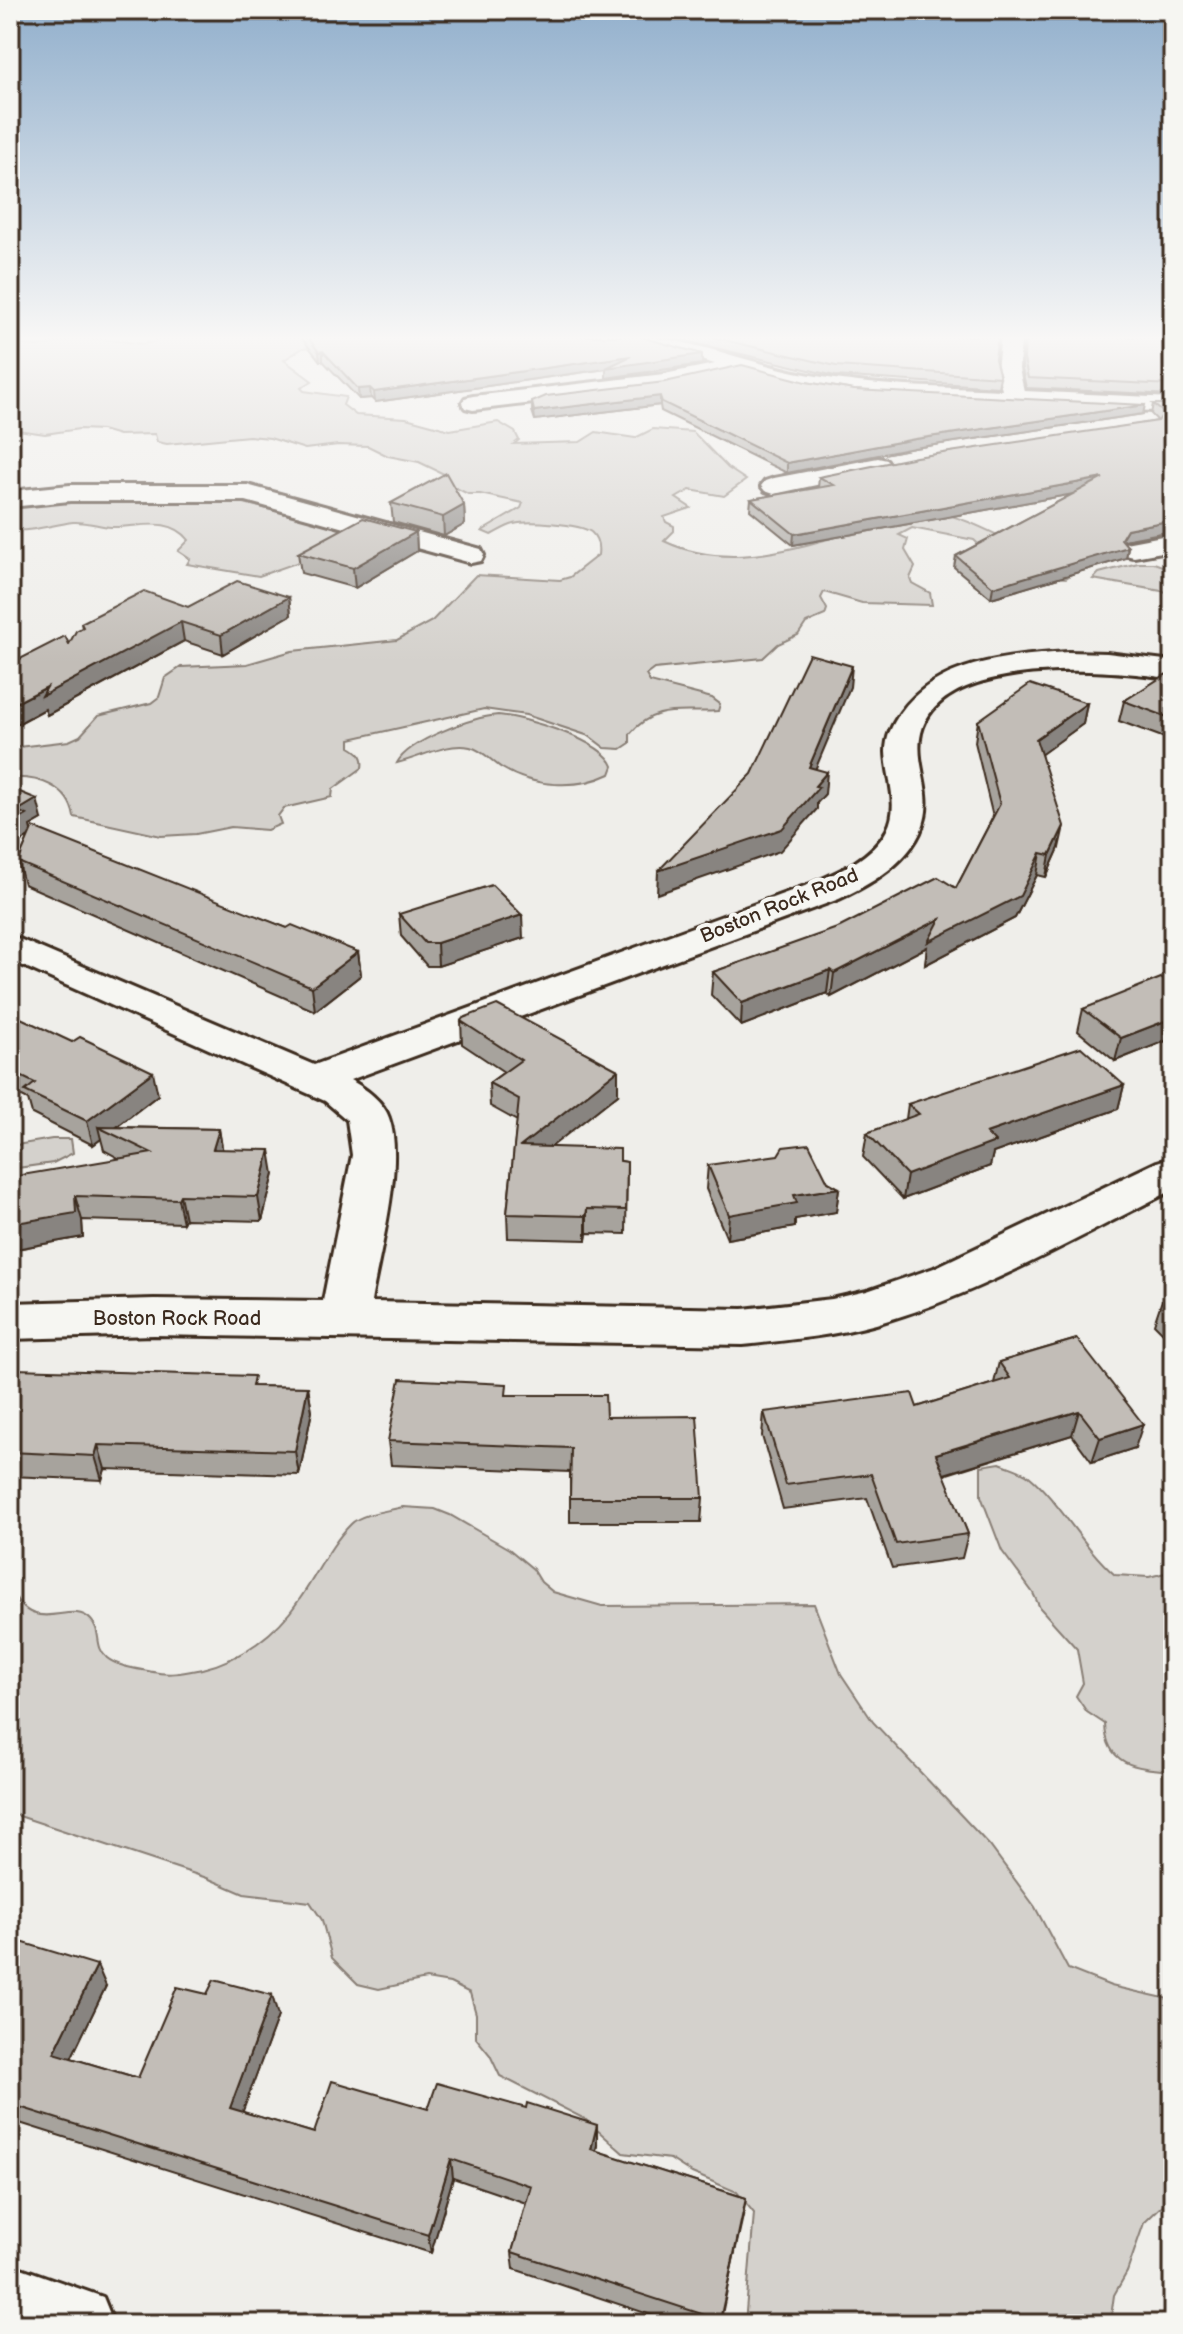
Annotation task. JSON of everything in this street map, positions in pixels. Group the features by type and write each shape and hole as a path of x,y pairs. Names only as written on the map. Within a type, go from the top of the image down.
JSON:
{"street":[{"path":"774,486 899,461"},
{"path":"10,499 70,493 247,493 471,555"},
{"path":"1134,549 1173,542"},
{"name":"Boston Rock Road","path":"314,1079 826,891 859,876 894,848 907,827 911,805 902,753 907,727 922,705 948,686 993,670 1047,662 1120,662 1173,670"},
{"path":"10,946 314,1079 357,1104 368,1117 374,1155 344,1319"},
{"name":"Boston Rock Road","path":"10,1321 154,1317 713,1327 788,1323 832,1317 913,1295 951,1280 1173,1172"},
{"path":"10,2302 76,2324"}],"shaded area":[{"path":"292,445 706,445 728,468 746,480 724,496 690,490 676,498 691,508 664,517 674,526 674,531 664,541 691,551 719,556 774,552 918,515 938,513 987,530 1072,574 1066,578 1036,576 1000,565 974,540 912,528 899,535 908,539 905,550 915,567 910,578 912,583 930,593 932,605 862,603 824,592 821,598 827,609 825,615 806,623 798,635 778,644 763,658 654,669 646,675 650,682 712,698 720,704 718,711 670,712 649,718 630,734 630,743 621,749 605,748 589,736 526,715 484,709 350,739 350,747 361,757 362,768 333,789 332,797 284,808 278,816 281,824 267,830 231,827 196,834 161,836 74,817 66,798 51,785 31,779 10,778 10,748 69,741 80,736 98,716 151,703 159,697 165,678 181,667 247,664 292,651 397,640 432,621 476,575 560,580 570,577 598,555 598,543 593,534 576,527 530,522 511,525 491,535 482,531 521,508 523,503 468,494 448,484 446,475 419,462 388,456 368,446 338,445 305,449"},
{"path":"171,497 236,501 373,536 259,576 187,564 190,559 178,551 189,540 181,532 163,525 111,527 73,522 10,530 10,507 54,500"},
{"path":"1138,563 1154,563 1173,570 1173,593 1093,579 1099,573"},
{"path":"498,715 544,725 595,747 613,766 610,774 570,784 541,782 514,774 479,751 461,746 397,763 404,754 428,738 473,720"},
{"path":"71,1139 73,1153 53,1163 10,1169 10,1146"},
{"path":"1000,1463 1026,1474 1040,1486 1115,1575 1149,1577 1173,1571 1173,1771 1136,1766 1118,1757 1111,1749 1105,1724 1087,1712 1076,1696 1083,1683 1077,1649 1040,1608 1033,1593 1002,1551 981,1496 981,1466"},
{"path":"403,1507 435,1509 450,1515 509,1549 533,1569 541,1582 553,1592 602,1606 814,1604 841,1674 873,1722 990,1846 1035,1907 1068,1969 1111,1986 1173,2000 1173,2195 1144,2223 1127,2272 1114,2295 1110,2324 745,2324 754,2213 737,2192 692,2173 670,2159 623,2153 585,2119 500,2076 490,2055 476,2038 476,2014 470,1993 450,1983 426,1979 379,1989 358,1984 332,1958 322,1920 310,1902 244,1894 207,1878 10,1813 10,1587 19,1603 29,1612 40,1615 82,1614 91,1620 103,1654 117,1664 166,1674 202,1669 231,1659 269,1634 299,1600 351,1524 368,1515"}],"building":[{"path":"750,445 883,445 787,463"},
{"path":"997,445 1173,445 1173,520 1127,529 1121,539 1128,547 993,587 956,556 1103,478 794,534 751,499 834,485 819,477 916,457"},
{"path":"446,473 464,505 443,517 391,503"},
{"path":"363,518 416,532 353,568 298,553"},
{"path":"237,581 289,597 221,635 181,622 42,696 47,687 10,706 10,664 65,636 69,644 76,631 83,627 81,623 144,591 188,607"},
{"path":"809,654 852,666 809,767 827,772 815,786 819,787 782,829 658,871 752,774"},
{"path":"1173,672 1173,719 1124,701 1165,675"},
{"path":"1030,684 1087,703 1036,739 1064,826 1050,855 1041,853 1020,896 928,942 940,919 834,973 830,970 742,1003 713,972 840,927 938,877 956,888 1000,804 978,721"},
{"path":"10,788 37,799 17,811 27,815 10,825"},
{"path":"33,827 287,928 292,925 358,952 312,987 18,862"},
{"path":"492,885 522,915 437,943 425,943 399,914"},
{"path":"1161,978 1165,981 1173,978 1173,1018 1121,1038 1083,1009"},
{"path":"497,1005 618,1070 521,1146 620,1149 620,1161 627,1162 626,1210 587,1209 586,1216 507,1214 519,1099 489,1083 521,1060 461,1021"},
{"path":"10,1013 72,1042 80,1037 153,1072 87,1121 25,1091 35,1083 10,1071"},
{"path":"1081,1047 1124,1085 986,1133 995,1142 907,1175 867,1133 919,1114 908,1104"},
{"path":"98,1127 219,1129 213,1149 270,1150 258,1197 180,1195 178,1199 75,1196 76,1213 10,1224 10,1177 152,1153"},
{"path":"809,1144 828,1182 839,1188 794,1195 797,1203 729,1215 708,1165 778,1155 783,1147"},
{"path":"1173,1295 1173,1311 1162,1300"},
{"path":"1077,1339 1143,1424 1100,1438 1079,1411 936,1454 968,1534 896,1544 871,1474 786,1485 764,1412 912,1393 917,1407 1010,1378 999,1362"},
{"path":"15,1369 254,1376 252,1386 308,1387 295,1451 98,1445 95,1456 10,1452 10,1383"},
{"path":"400,1379 507,1384 506,1395 605,1395 606,1417 697,1416 703,1498 570,1498 571,1448 388,1441"},
{"path":"11,1939 97,1965 54,2053 138,2078 177,1987 207,1994 214,1980 272,1995 230,2108 314,2133 332,2081 428,2109 437,2083 526,2108 527,2103 597,2125 591,2149 746,2198 720,2320 512,2252 531,2186 451,2159 428,2235 10,2104"}]}
